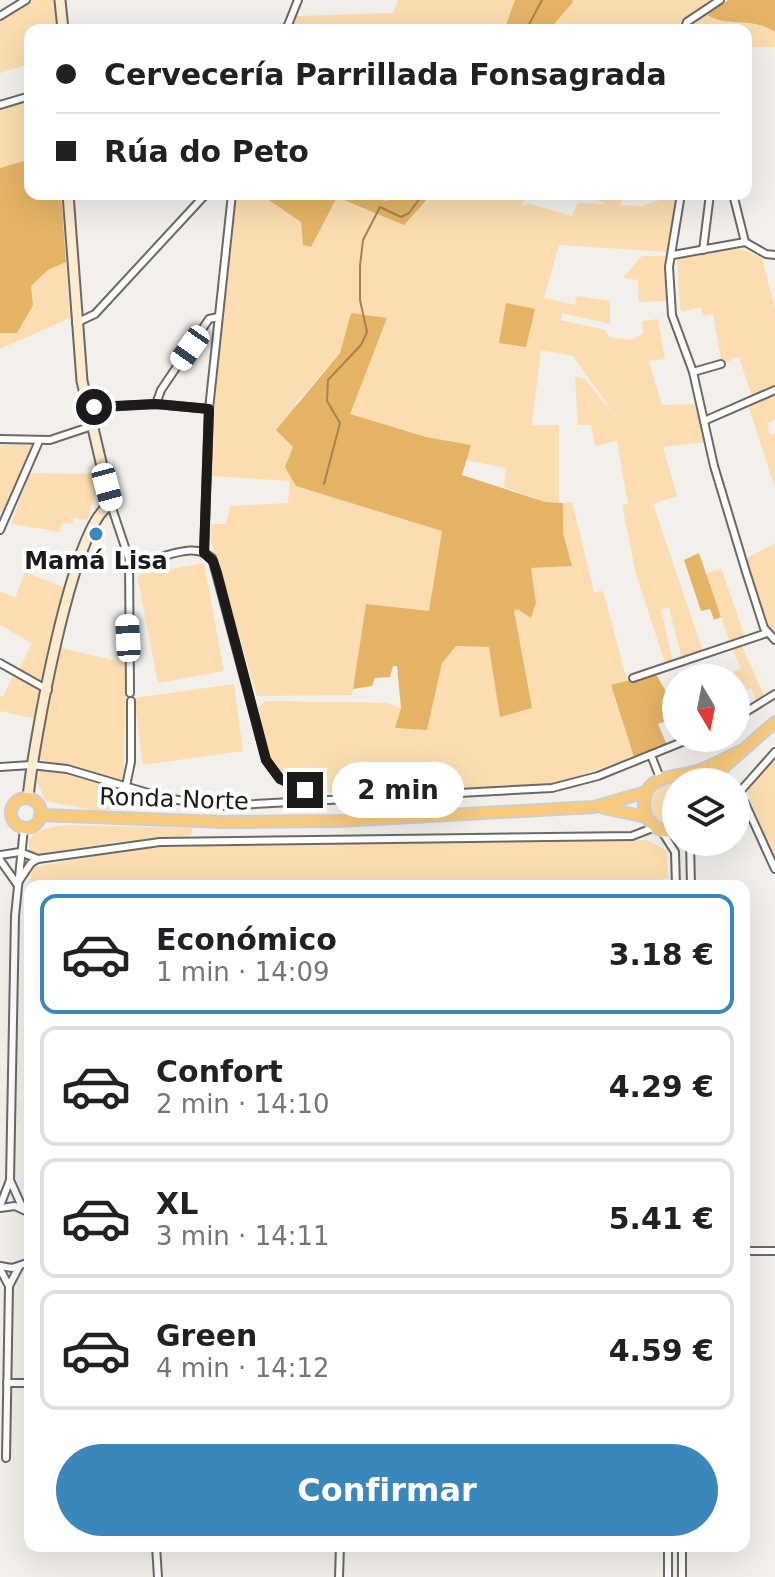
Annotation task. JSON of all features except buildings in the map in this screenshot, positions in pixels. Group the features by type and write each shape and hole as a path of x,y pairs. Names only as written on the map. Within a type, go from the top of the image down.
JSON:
{"highway":[{"path":"750,743 775,722"},
{"path":"707,768 739,752"},
{"path":"722,768 740,752"},
{"name":"Ronda Norte","path":"594,807 646,792 660,778"},
{"path":"646,792 643,804 646,817 662,830"},
{"path":"28,798 39,806 40,815 36,823 24,828 15,824 6,811 28,798"},
{"name":"Ronda Norte","path":"40,815 224,822 324,821 594,807 627,810 646,817"}],"main road":[{"path":"60,0 62,24"},
{"path":"28,798 31,765 85,539 98,513 111,505 88,408 75,323 68,200"}],"street":[{"path":"0,16 26,0"},
{"path":"288,24 298,0"},
{"path":"686,24 720,0"},
{"path":"0,105 24,98"},
{"path":"75,323 95,314 200,200"},
{"path":"204,553 209,409 231,200"},
{"path":"680,200 669,267 672,315 693,372 720,486 767,633 775,640"},
{"path":"703,250 709,200"},
{"path":"734,200 745,242"},
{"path":"673,255 745,242 766,254 775,255"},
{"path":"156,404 161,390 209,319 218,317"},
{"path":"693,372 721,364"},
{"path":"704,421 775,390"},
{"path":"88,408 156,404 209,409"},
{"path":"0,439 39,441 92,426"},
{"path":"0,530 39,441"},
{"path":"111,505 128,558 131,762 126,786"},
{"path":"128,558 137,561 191,551 204,553 213,561 266,760 280,779 311,793 315,802"},
{"path":"633,678 767,633"},
{"path":"0,663 48,690"},
{"path":"750,709 775,694"},
{"path":"0,767 31,765 67,769 205,805 552,788 598,776 662,750"},
{"path":"750,780 775,752"},
{"path":"651,755 660,778"},
{"path":"750,814 775,869"},
{"path":"24,828 17,884 10,1180 0,1207 24,1211"},
{"path":"17,884 31,863 38,859 160,842 632,836 658,829 675,852 676,880"},
{"path":"17,884 0,858 20,852 38,859"},
{"path":"690,856 691,880"},
{"path":"10,1180 24,1206"},
{"path":"750,1251 775,1251"},
{"path":"6,1458 9,1286 0,1268 24,1265"},
{"path":"9,1286 19,1267"},
{"path":"0,1308 9,1315"},
{"path":"7,1383 24,1383"},
{"path":"156,1552 158,1577"},
{"path":"339,1577 340,1552"},
{"path":"668,1552 668,1577"},
{"path":"682,1552 682,1577"}],"shaded area":[{"path":"29,0 56,0 58,24 24,24 24,66 0,73 0,18"},
{"path":"398,0 515,0 506,24 292,24 296,16 393,13"},
{"path":"515,0 573,2 554,24 506,24"},
{"path":"572,0 715,0 684,19 683,24 554,24"},
{"path":"728,0 775,0 775,32 757,24 723,21 707,15"},
{"path":"707,15 723,21 757,24 775,32 775,47 752,47 752,24 691,24"},
{"path":"24,101 24,161 0,168 0,108"},
{"path":"24,161 24,200 61,200 66,262 48,270 31,286 33,305 17,333 0,333 0,168"},
{"path":"236,200 269,200 301,222 303,245 334,200 347,200 368,208 428,200 524,200 522,206 530,204 572,216 578,203 607,204 596,200 622,200 620,205 642,206 660,200 677,200 669,252 559,245 544,298 575,305 577,296 610,301 610,324 562,313 561,320 605,330 609,337 631,340 643,334 642,321 658,319 665,359 649,361 662,405 697,404 706,442 663,447 677,496 653,504 703,651 682,659 669,608 661,609 673,662 665,663 636,574 622,505 628,504 617,441 595,446 591,425 578,425 575,376 586,380 618,420 573,356 541,350 532,425 559,425 559,502 545,502 504,487 506,468 466,460 470,445 426,437 349,414 387,318 351,313 340,353 296,403 293,447 286,467 297,486 443,530 429,612 366,604 352,695 257,696 211,542 211,524 226,524 230,506 288,503 290,481 211,476 216,383"},
{"path":"335,200 311,247 303,245 301,222 270,201"},
{"path":"344,200 427,200 404,225"},
{"path":"740,248 762,258 775,308 775,387 752,397 739,357 722,364 713,314 703,316 701,307 682,312 680,308 677,259"},
{"path":"642,256 665,256 667,301 639,302 638,280 623,278"},
{"path":"66,262 70,318 0,349 0,333 17,333 32,305 31,286 48,270"},
{"path":"506,303 535,309 526,347 499,343"},
{"path":"351,313 387,318 350,414 426,437 471,445 462,475 545,502 563,503 563,533 572,566 531,568 536,603 531,618 517,609 514,611 532,708 500,717 489,647 456,646 442,663 427,730 395,728 401,708 397,666 393,666 390,677 375,678 372,686 353,689 366,604 429,611 442,531 296,486 285,467 293,447 276,430 340,353"},
{"path":"775,392 775,419 768,423 769,435 775,433 775,488 748,405"},
{"path":"0,445 33,445 6,513 0,511"},
{"path":"30,473 96,474 97,489 87,520 74,518 72,524 61,523 60,532 11,524"},
{"path":"572,502 594,592 603,591 627,680 611,686 634,757 557,783 341,796 287,778 276,768 269,755 258,707 266,701 388,703 401,708 395,728 427,730 442,662 456,646 490,647 516,608 530,617 536,603 531,568 572,566 563,533 563,503"},
{"path":"775,543 775,633 772,635 766,627 745,559"},
{"path":"699,553 721,617 714,620 710,609 701,611 684,560"},
{"path":"204,563 224,671 158,683 137,575"},
{"path":"721,568 745,637 729,640 706,574"},
{"path":"25,572 66,588 46,682 42,683 19,669 32,643 0,625 0,591 15,598"},
{"path":"742,646 750,664 739,664 732,648"},
{"path":"61,648 126,663 124,780 38,759"},
{"path":"750,664 764,696 757,701 751,688"},
{"path":"655,673 662,685 662,722 658,724 662,747 634,757 611,685"},
{"path":"13,675 43,691 37,719 0,711 0,696 3,697"},
{"path":"234,684 243,751 143,765 134,698"},
{"path":"775,758 775,858 750,800 750,783"},
{"path":"46,769 168,803 170,808 92,810 45,801 37,781 40,771"},
{"path":"661,785 662,824 652,816 650,798"},
{"path":"68,825 193,828 191,836 115,842 32,855 29,847 33,835 45,829"},
{"path":"647,840 662,848 662,856 667,856 668,879 29,880 34,867 142,847"}],"waterway":[{"path":"529,24 542,0"},
{"path":"324,484 340,423 327,401 328,380 361,345 367,332 360,300 363,240 380,207 401,217 409,213 419,200"}],"place":[{"name":"Mamá Lisa","path":"96,534"}],"route":[{"path":"94,407 156,404 209,409 204,553 213,561 217,573 266,760 280,779 305,790"}]}
